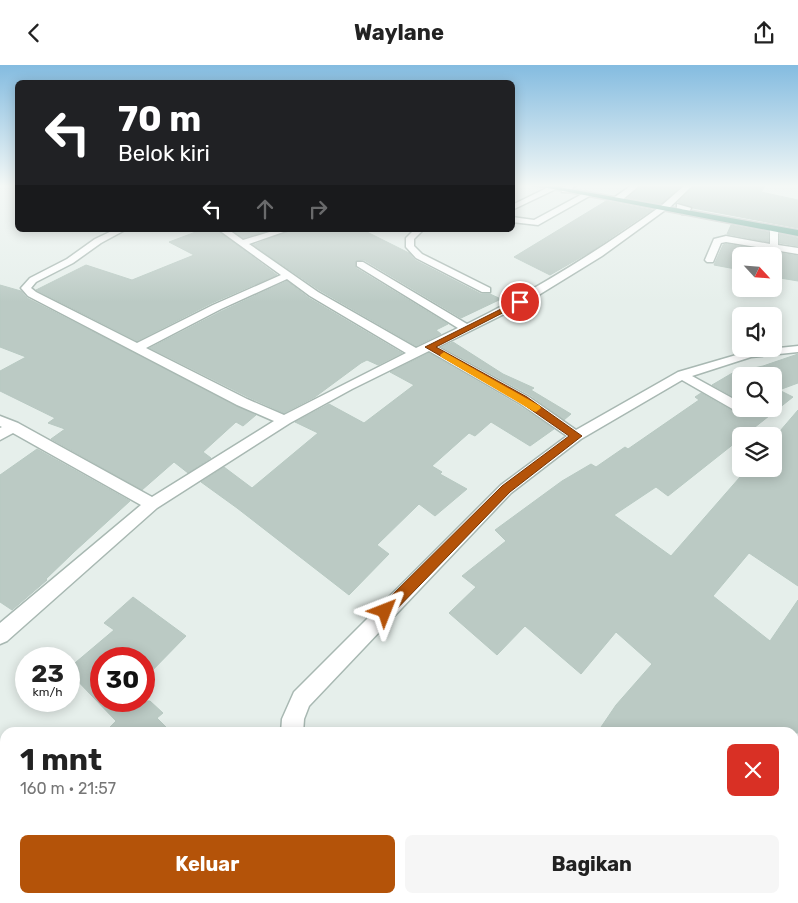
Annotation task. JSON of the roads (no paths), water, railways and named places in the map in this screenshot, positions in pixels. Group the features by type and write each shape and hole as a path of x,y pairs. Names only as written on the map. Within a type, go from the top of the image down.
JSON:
{"main road":[{"path":"751,224 798,233"}],"street":[{"path":"0,635 152,504 285,420 415,353 520,302 621,240 642,224"},
{"path":"710,260 717,241 726,239 774,247 774,229"},
{"path":"117,232 98,241 70,261 33,280 26,288 32,294 242,402 285,420"},
{"path":"226,232 314,294 415,353"},
{"path":"243,243 279,232"},
{"path":"417,232 410,238 410,247 419,256 486,290"},
{"path":"782,248 798,251"},
{"path":"360,263 466,328"},
{"path":"137,347 289,275"},
{"path":"430,347 524,400 574,435"},
{"path":"292,727 292,719 301,699 318,680 506,489 574,435 682,375 750,354 798,349"},
{"path":"682,375 732,403"},
{"path":"0,435 7,423 152,504"}]}
